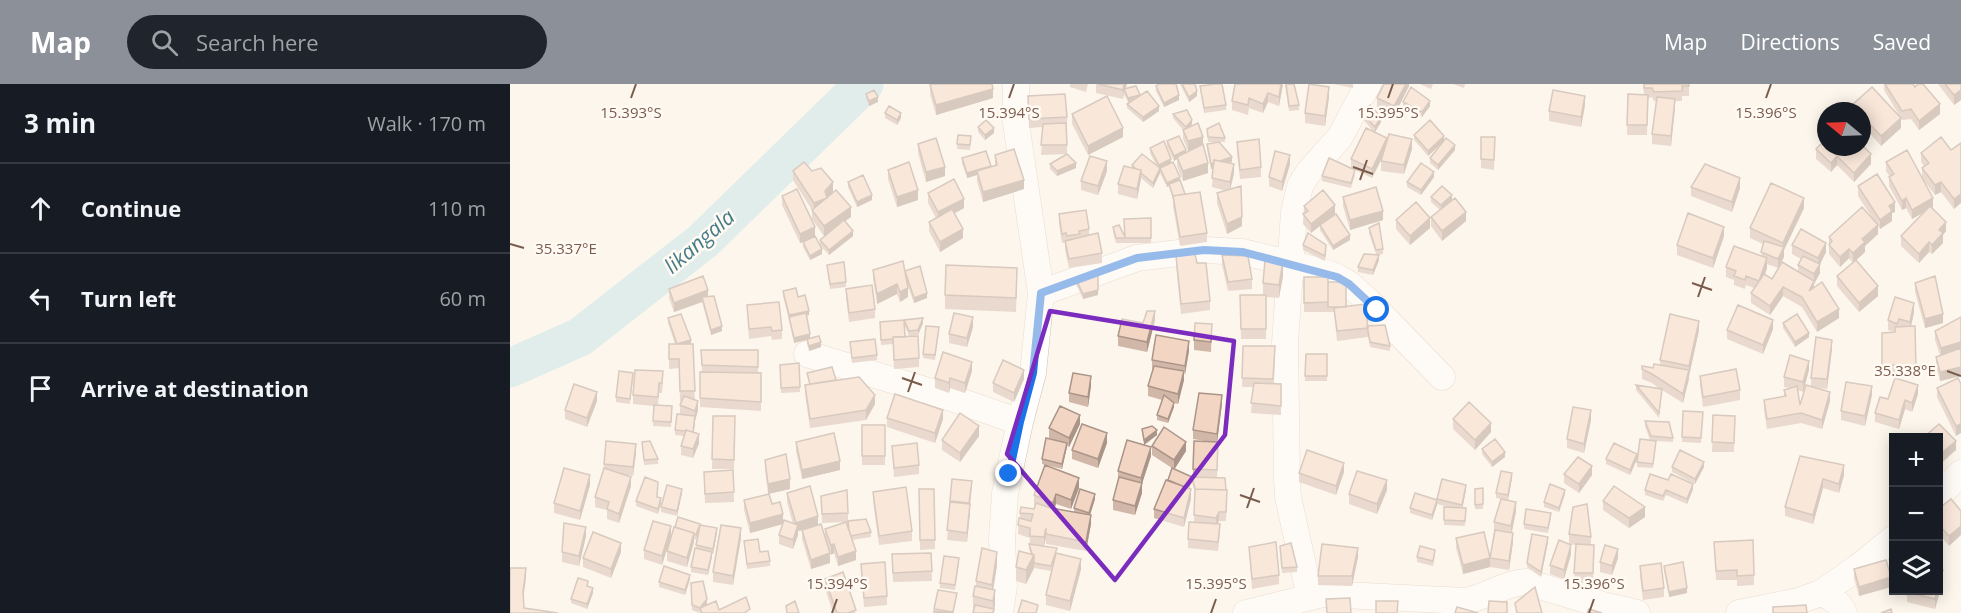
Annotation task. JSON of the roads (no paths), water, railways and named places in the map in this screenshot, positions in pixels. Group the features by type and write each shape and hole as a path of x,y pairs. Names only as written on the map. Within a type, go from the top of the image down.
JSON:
{"street":[{"path":"1000,613 1004,586 1002,539 1005,493 1033,373 1041,293 1016,123 1016,84"},
{"path":"1310,597 1288,497 1287,479 1285,343 1294,212 1300,186 1308,173 1340,137 1368,84"},
{"path":"1041,293 1137,258 1204,250 1233,250 1324,272 1349,284 1442,377"},
{"path":"807,354 951,398 1020,422"},
{"path":"1943,491 1961,473"},
{"path":"1739,613 1798,601 1821,593 1857,568 1889,541"},
{"path":"1246,613 1323,594 1466,601 1479,598 1516,582 1526,582 1637,613"},
{"path":"1821,593 1834,599 1844,613"}],"waterway":[{"name":"likangala","path":"510,368 580,337 703,241 864,84"}]}
